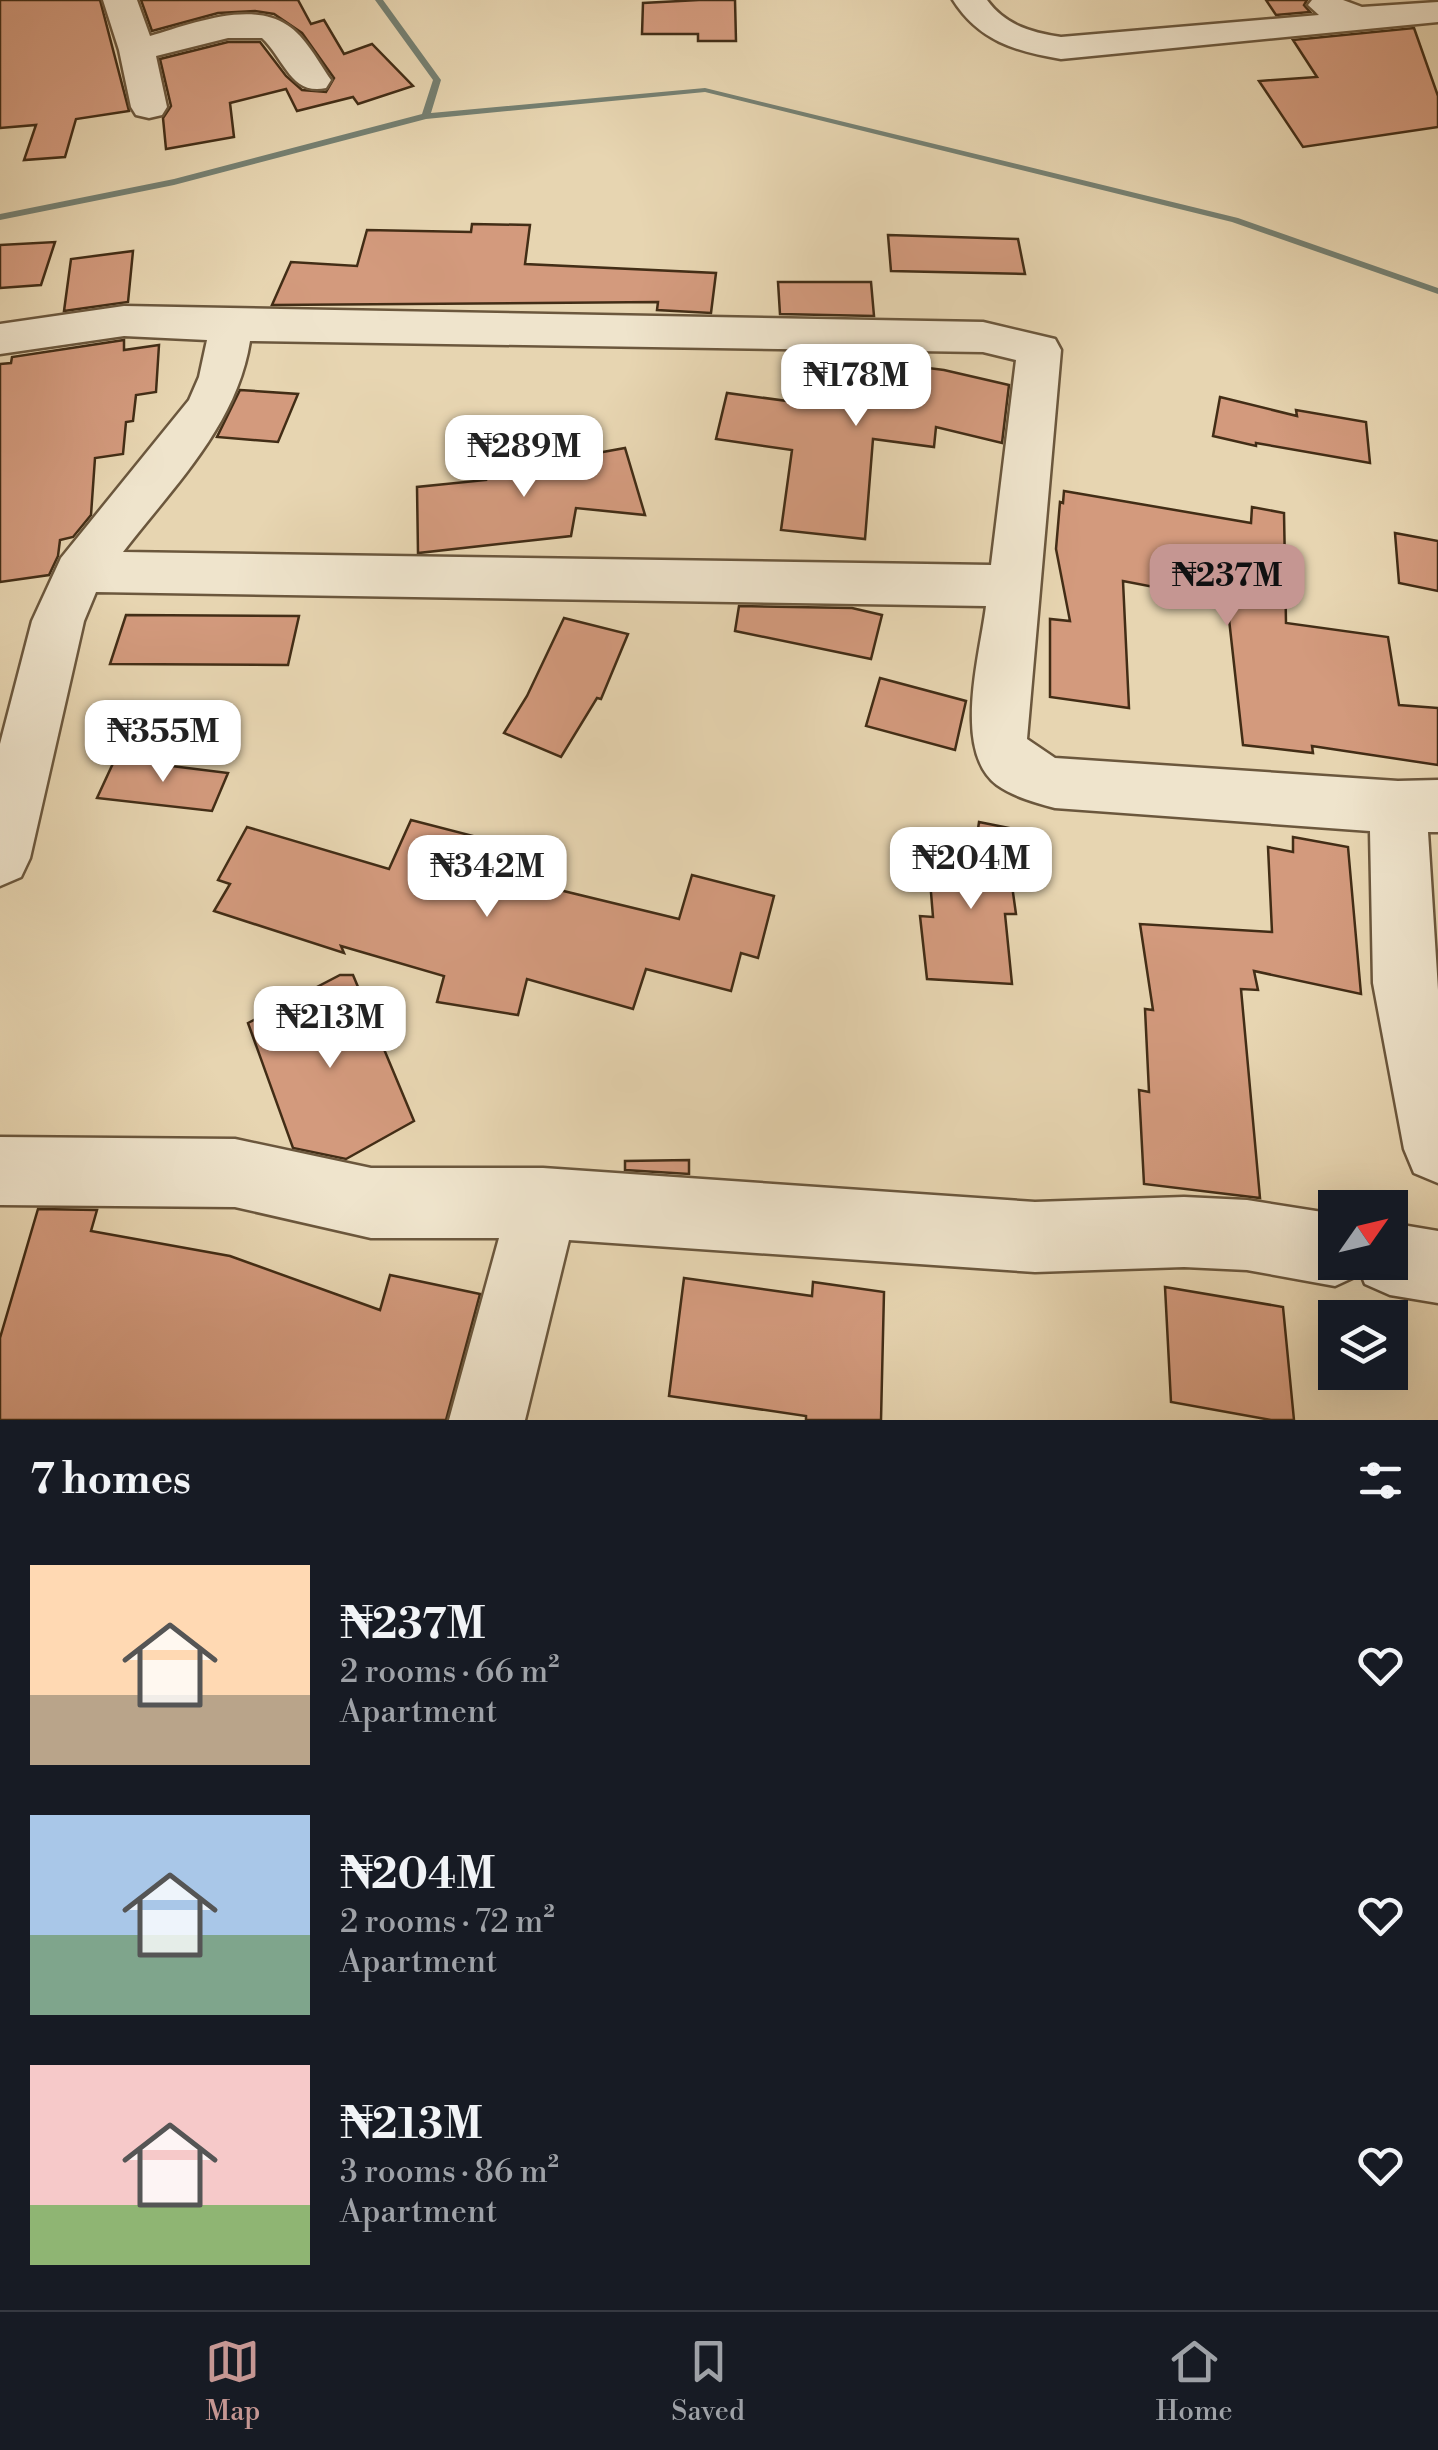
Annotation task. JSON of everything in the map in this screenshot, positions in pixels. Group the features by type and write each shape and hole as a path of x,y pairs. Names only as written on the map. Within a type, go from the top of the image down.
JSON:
{"street":[{"path":"120,0 148,107"},
{"path":"970,0 979,17 1021,42 1061,48 1438,12"},
{"path":"1319,0 1344,16 1359,18"},
{"path":"136,50 238,26 257,26 273,30 313,80"},
{"path":"0,338 124,321 231,326 784,331 983,337 1039,350 1010,586 1000,749 1031,776 1055,783 1418,807 1405,983 1438,1150"},
{"path":"0,858 58,621 79,572 208,408 222,377 231,326"},
{"path":"79,572 1010,586"},
{"path":"0,1170 235,1173 371,1203 543,1203 1035,1237 1184,1232 1247,1235 1318,1247"},
{"path":"488,1420 543,1203"},
{"path":"1408,1262 1438,1268"}],"building":[{"path":"0,0 100,0 129,111 76,119 65,157 24,160 36,125 0,128"},
{"path":"141,0 298,0 311,24 324,20 344,54 372,44 413,86 358,104 353,97 297,111 286,89 230,103 234,137 166,149 163,118 171,106 160,59 228,42 260,42 302,90 326,92 334,78 302,33 274,14 218,13 152,31"},
{"path":"735,0 736,41 698,41 698,34 642,34 643,3"},
{"path":"1266,0 1307,0 1304,5 1310,12 1276,15"},
{"path":"1414,28 1438,96 1438,127 1303,147 1259,81 1317,77 1293,40"},
{"path":"472,224 530,225 525,264 716,273 711,313 657,310 658,302 272,305 291,262 357,266 367,230 471,232"},
{"path":"888,235 1018,239 1025,274 891,271"},
{"path":"55,242 41,285 0,288 0,245"},
{"path":"133,251 128,302 64,311 71,259"},
{"path":"778,282 871,282 874,316 780,314"},
{"path":"124,340 124,350 159,345 156,392 136,395 133,421 126,422 123,454 95,458 91,515 73,537 60,540 49,575 0,582 0,364 11,363 12,357"},
{"path":"800,353 879,354 880,362 944,370 1009,385 1002,443 936,427 934,447 873,439 865,539 781,530 792,450 716,439 727,393 795,402"},
{"path":"240,390 298,394 278,442 217,437"},
{"path":"1220,397 1297,416 1296,410 1366,422 1370,463 1213,436"},
{"path":"540,448 542,463 625,448 645,515 576,508 571,536 418,553 417,487 486,480 484,461 492,460 491,454"},
{"path":"1064,491 1251,523 1252,507 1284,513 1286,623 1388,637 1399,705 1438,708 1438,765 1312,746 1313,753 1243,745 1227,601 1123,581 1129,708 1050,697 1050,619 1070,621 1056,549"},
{"path":"1395,533 1438,541 1438,591 1399,583"},
{"path":"739,606 852,608 882,615 871,659 735,631"},
{"path":"126,615 299,616 288,665 110,664"},
{"path":"564,618 628,634 601,699 597,698 561,757 504,733 527,696"},
{"path":"880,678 966,701 955,750 866,726"},
{"path":"115,759 228,773 212,811 97,798"},
{"path":"411,820 481,838 472,860 513,870 510,878 679,919 692,875 774,896 758,958 741,953 731,991 646,969 633,1009 527,979 518,1015 437,1002 444,976 341,946 344,953 214,911 230,884 218,880 247,827 389,869"},
{"path":"979,822 1014,829 1009,864 1016,914 1005,914 1012,984 927,979 920,916 933,917 928,856 974,857"},
{"path":"1293,837 1348,847 1361,994 1254,971 1258,990 1241,989 1260,1198 1144,1184 1139,1090 1149,1092 1145,1009 1153,1010 1140,924 1272,932 1268,847 1293,852"},
{"path":"340,975 353,975 414,1121 346,1159 293,1148 248,1023"},
{"path":"689,1160 689,1174 625,1170 625,1161"},
{"path":"38,1209 97,1210 91,1231 230,1256 380,1310 390,1275 480,1294 446,1420 0,1420 0,1338"},
{"path":"684,1278 812,1296 813,1282 884,1292 881,1420 806,1420 806,1416 669,1396"},
{"path":"1165,1287 1283,1307 1294,1420 1271,1420 1171,1402"}],"waterway":[{"path":"379,0 437,80 426,116"},
{"path":"426,116 705,90 1235,220 1438,291"},
{"path":"0,217 174,182 426,116"}]}
